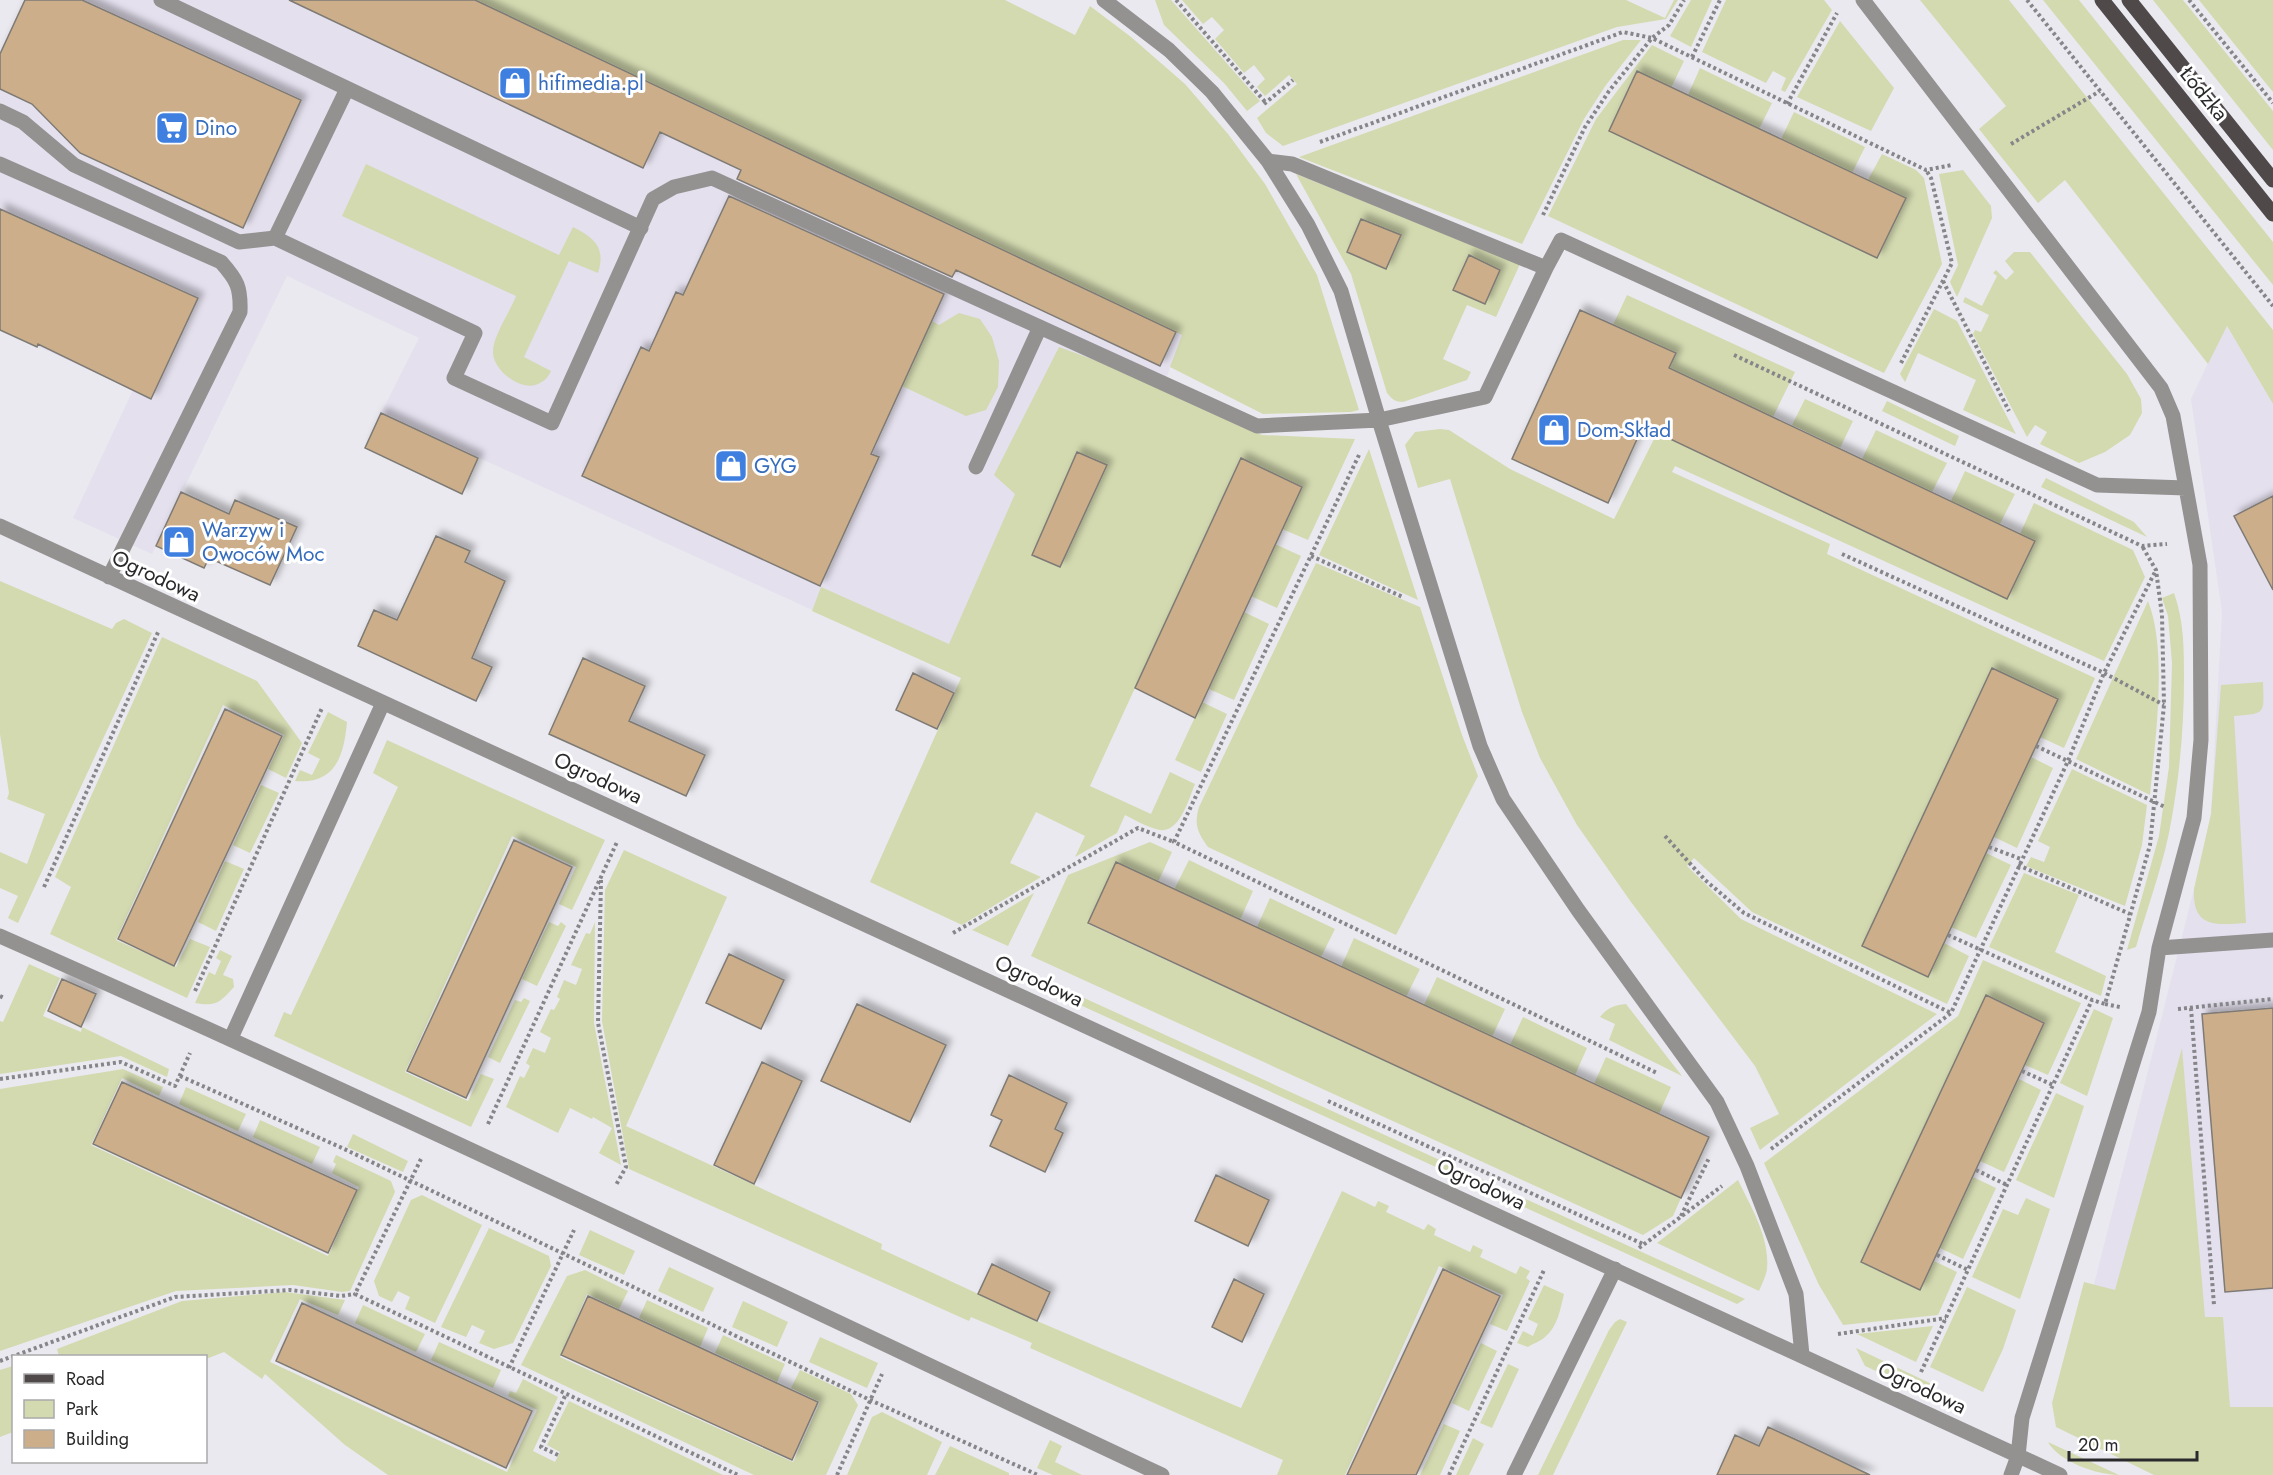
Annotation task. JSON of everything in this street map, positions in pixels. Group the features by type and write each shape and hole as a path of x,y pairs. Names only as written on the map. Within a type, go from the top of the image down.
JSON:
{"main road":[{"name":"Łódzka","path":"2102,0 2273,214"},
{"name":"Łódzka","path":"2129,0 2273,180"}],"street":[{"path":"161,0 641,228"},
{"path":"1104,0 1169,50 1212,92 1268,161 1308,225 1341,291 1378,420 1480,746 1503,799 1578,910 1717,1102 1747,1166 1796,1294 1802,1355"},
{"path":"1863,0 2160,388 2173,416 2200,566 2201,740 2194,818 2160,948 2149,1012 2022,1418 2018,1456 2011,1475"},
{"path":"275,238 347,89"},
{"path":"0,111 23,122 74,165 239,242 275,238 475,333 454,378 552,423 653,199 674,187 712,178 1257,426 1378,420 1485,397 1561,240 2097,485 2186,488"},
{"path":"1268,161 1292,164 1546,268"},
{"path":"0,164 221,262 235,277 241,293 240,312 109,577"},
{"path":"976,466 1040,327"},
{"name":"Ogrodowa","path":"0,526 2060,1475"},
{"path":"231,1038 383,703"},
{"path":"0,936 203,1025 434,1131 1162,1475"},
{"path":"2160,948 2273,940"},
{"path":"1514,1475 1615,1269"}],"path":[{"path":"1176,0 1266,103"},
{"path":"1522,259 1585,127 1609,91 1652,38 1669,25 1684,0"},
{"path":"1692,57 1719,0"},
{"path":"2027,0 2273,306"},
{"path":"2189,0 2273,103"},
{"path":"1787,104 1839,10"},
{"path":"1268,161 1623,32 1652,38 1926,170 1931,178 1952,263 1887,389"},
{"path":"1239,126 1293,80"},
{"path":"1926,170 1986,159 2100,91"},
{"path":"1943,281 2030,455"},
{"path":"1730,354 2142,546 2196,542"},
{"path":"1174,842 1363,446 1378,420"},
{"path":"1948,935 2105,1004 2150,845 2164,705 2162,615 2156,570 2142,546"},
{"path":"1842,554 2104,673 2164,705 2200,717"},
{"path":"1311,556 1439,613"},
{"path":"1615,1269 1950,1013 2068,761 2104,673 2156,570"},
{"path":"44,887 170,606"},
{"path":"183,1017 336,681"},
{"path":"2036,746 2154,803 2194,818"},
{"path":"475,1152 629,816"},
{"path":"922,950 1138,828 1174,842 1664,1077"},
{"path":"1665,836 1705,880 1744,913 1950,1013"},
{"path":"1989,847 2021,859"},
{"path":"2018,866 2129,914 2166,923"},
{"path":"601,878 598,1023 626,1167 602,1212"},
{"path":"956,931 967,936"},
{"path":"2149,1012 2273,999"},
{"path":"1921,1372 2092,1000"},
{"path":"2191,1008 2214,1305"},
{"path":"0,1079 121,1062 175,1086 203,1025"},
{"path":"2022,1071 2053,1085"},
{"path":"180,1076 410,1180 870,1400 1028,1473 1038,1475"},
{"path":"1322,1099 1644,1245"},
{"path":"1681,1217 1726,1121"},
{"path":"355,1294 434,1131"},
{"path":"1976,1170 2007,1185"},
{"path":"509,1368 586,1204"},
{"path":"1449,1475 1557,1242"},
{"path":"1937,1255 1968,1270"},
{"path":"16,1355 176,1297 290,1290 341,1296 355,1294 738,1475"},
{"path":"1838,1334 1946,1318"},
{"path":"837,1475 893,1348"},
{"path":"558,1455 541,1447 566,1394"}],"shaded area":[{"path":"24,0 475,0 1182,335 1132,473 961,678 381,413 419,338 287,276 152,554 73,518 133,390 0,329 0,54"},
{"path":"2226,325 2273,404 2273,1475 2063,1407 2211,814 2222,612 2191,399"}],"green space":[{"path":"475,0 1005,0 1075,35 1090,6 1131,37 1185,84 1228,134 1265,184 1317,275 1359,410 1263,414 1170,367 1182,335"},
{"path":"1155,0 1171,0 1260,101 1247,111 1224,83 1164,25"},
{"path":"1182,0 1626,0 1665,18 1674,0 1678,0 1666,19 1617,27 1283,146 1266,133 1257,118 1297,84 1289,75 1265,96 1257,87 1265,79 1254,65 1244,73 1215,39 1224,30 1212,17 1203,24"},
{"path":"1691,0 1712,0 1691,47 1670,36"},
{"path":"1726,0 1824,0 1832,10 1785,92 1781,90 1786,78 1773,71 1766,83 1702,52"},
{"path":"1920,0 2009,0 2273,330 2273,404 2227,326 2208,364 2065,180 2038,203 1979,129 2006,106"},
{"path":"2043,0 2079,0 2273,242 2273,285"},
{"path":"2153,0 2183,0 2273,111 2273,150"},
{"path":"2199,0 2273,0 2273,92 2264,81"},
{"path":"1840,21 1894,88 1871,131 1797,97"},
{"path":"1623,40 1641,40 1606,85 1584,119 1522,244 1299,157"},
{"path":"1652,45 1684,61 1671,88 1637,72 1609,131 1877,258 1905,198 1868,180 1882,154 1916,170 1924,178 1942,264 1884,373 1548,216 1596,119"},
{"path":"1700,68 1772,103 1759,129 1688,95"},
{"path":"1794,112 1865,147 1852,173 1781,139"},
{"path":"366,164 559,255 573,227 593,240 601,257 598,273 569,261 524,357 551,371 544,380 531,386 524,385 503,373 495,360 493,347 495,340 516,296 342,216"},
{"path":"1963,170 1991,206 1992,218 1957,297 1950,282 1958,265 1939,174"},
{"path":"1296,174 1520,264 1496,317 1467,305 1443,359 1471,372 1467,380 1403,402 1394,400 1387,393 1351,274"},
{"path":"2014,252 2030,252 2127,374 2141,399 2142,413 2130,435 2105,452 2079,463 2040,444 2047,432 2035,425 2027,437 1973,334 1975,330 1981,332 1989,315 1963,302 1965,297 1982,306 1997,276 1993,273 1996,270 2006,280 2014,272 2005,261"},
{"path":"1627,295 1795,372 1773,417 1669,368 1613,325"},
{"path":"1934,309 1957,321 2016,434 1963,410 1976,380 1918,353 1905,382 1900,374"},
{"path":"959,313 980,319 992,337 999,361 998,387 986,410 966,416 902,386 932,321 939,325"},
{"path":"1059,347 1149,380 1262,435 1355,439 1308,540 1282,529 1301,487 1240,459 1090,786 1151,814 1170,772 1195,784 1178,820 1173,826 1160,830 1125,815 1117,833 1075,857 1085,836 1036,812 1010,863 1041,877 962,925 870,882 961,678 812,611 821,587 949,644 1015,494 994,475"},
{"path":"1805,399 1853,421 1840,448 1792,425"},
{"path":"1887,401 1959,436 1955,446 1882,411"},
{"path":"1449,430 1510,469 1614,519 1657,433 2007,599 2035,541 2020,534 2034,503 2133,550 2145,577 2104,661 1675,466 1672,472 1830,544 1827,554 2095,678 2064,748 2040,737 1992,669 1863,946 1927,977 1944,943 1969,956 1947,1004 1752,912 1694,858 1687,866 1741,919 1937,1014 1760,1150 1750,1128 1779,1114 1755,1066 1631,902 1577,825 1540,758 1522,712 1450,479 1418,488 1405,445 1415,432"},
{"path":"1876,430 1947,463 1932,492 1862,459"},
{"path":"1369,449 1418,600 1319,555"},
{"path":"1965,471 2015,494 2000,524 1951,501"},
{"path":"2046,478 2134,522 2147,537 2041,487"},
{"path":"1275,544 1301,556 1277,608 1251,596"},
{"path":"1316,563 1420,607 1462,735 1478,776 1396,935 1208,847 1198,828 1199,807"},
{"path":"0,581 112,629 116,623 124,619 152,633 18,923 8,918 18,896 0,888 0,852 27,864 45,814 7,799 9,793 0,734"},
{"path":"2174,593 2182,625 2184,698 2173,814 2158,876 2136,947 2127,950 2159,836 2169,767 2172,663 2168,616 2162,598"},
{"path":"2148,601 2154,622 2159,670 2157,724 2150,795 2076,759"},
{"path":"1244,612 1269,624 1234,700 1209,689"},
{"path":"162,637 257,681 302,743 286,778 268,769 284,735 223,705 116,940 176,967 190,939 210,947 187,998 50,934 71,887 55,877"},
{"path":"2263,682 2261,710 2258,713 2234,716 2246,923 2216,923 2208,921 2197,911 2194,889 2211,814 2221,685"},
{"path":"1202,702 1227,714 1201,772 1175,760"},
{"path":"328,712 347,722 340,757 335,766 320,778 295,781 300,770 312,775 320,759 308,753"},
{"path":"387,740 605,840 572,910 559,904 576,867 512,836 405,1072 468,1101 481,1074 494,1079 471,1127 274,1036 284,1012 291,1015 398,787 373,773"},
{"path":"2031,757 2053,768 2017,848 1994,837"},
{"path":"2072,769 2147,805 2142,845 2125,906 2026,866 2031,857 2044,862 2050,847 2038,841"},
{"path":"261,785 279,793 250,853 233,845"},
{"path":"1150,842 1172,852 1158,882 1088,924 1681,1198 1673,1216 1643,1235 1031,956 1068,875"},
{"path":"624,850 727,897 626,1126 882,1244 881,1249 1037,1321 1241,1408 1342,1191 1375,1207 1378,1201 1389,1206 1386,1212 1424,1230 1428,1224 1436,1229 1434,1235 1470,1252 1473,1245 1483,1250 1480,1257 1516,1274 1520,1266 1530,1271 1526,1278 1530,1281 1507,1331 1490,1324 1503,1295 1439,1266 1345,1475 1277,1475 1283,1460 1030,1348 1032,1343 971,1317 969,1321 629,1169 602,1021 605,890"},
{"path":"1986,853 2011,865 1976,938 1951,927"},
{"path":"1189,860 1253,891 1240,920 1174,890"},
{"path":"225,861 244,869 216,931 198,922"},
{"path":"2024,873 2079,895 2055,952 2106,976 2101,996 1989,947"},
{"path":"1034,893 1008,946 972,930"},
{"path":"1270,898 1335,929 1321,957 1257,927"},
{"path":"549,922 558,926 561,922 566,926 537,986 522,979"},
{"path":"595,922 594,1023 621,1165 599,1153 612,1128 593,1117 592,1119 570,1108 558,1133 506,1107 520,1076 524,1078 530,1066 526,1063 533,1048 545,1053 551,1038 540,1032 551,1009 554,1010 560,999 557,997 564,980 576,985 582,969 571,965 586,933 590,934"},
{"path":"1354,938 1420,969 1406,997 1341,967"},
{"path":"220,950 232,956 223,975 233,979 234,987 218,1002 195,1003 209,972 215,975 221,961 216,958"},
{"path":"1983,960 2081,1003 2048,1075 2025,1065 2044,1023 1986,995 1861,1261 1920,1289 1934,1261 1957,1272 1938,1315 1843,1325 1819,1285 1764,1163 1958,1016"},
{"path":"29,964 60,978 43,1016 81,1032 82,1027 169,1069 167,1077 121,1056 0,1074 0,1021 3,1022"},
{"path":"1027,972 1745,1299 1737,1304 1023,979"},
{"path":"1437,977 1505,1009 1492,1037 1424,1005"},
{"path":"524,998 530,1001 500,1063 488,1057 515,1000 521,1002"},
{"path":"1626,1004 1682,1076 1609,1040 1615,1024 1600,1017 1611,1008"},
{"path":"2094,1009 2113,1018 2087,1096 2060,1083"},
{"path":"1523,1017 1587,1048 1575,1075 1510,1045"},
{"path":"2182,1048 2205,1317 2223,1317 2230,1407 2273,1407 2273,1475 2154,1475 2056,1427 2052,1403 2084,1282 2115,1290"},
{"path":"1606,1057 1671,1087 1659,1114 1594,1084"},
{"path":"123,1069 163,1087 159,1096 122,1078 91,1145 328,1256 359,1187 332,1173 336,1164 333,1162 336,1155 391,1181 395,1192 350,1291 342,1292 293,1285 176,1291 0,1351 0,1089"},
{"path":"2019,1079 2041,1090 2004,1172 1980,1161"},
{"path":"186,1087 246,1114 238,1131 179,1104"},
{"path":"2056,1093 2084,1106 2054,1198 2016,1180"},
{"path":"260,1120 320,1147 312,1164 253,1137"},
{"path":"353,1134 408,1161 403,1172 347,1147"},
{"path":"1973,1177 1996,1188 1963,1259 1940,1248"},
{"path":"1738,1180 1759,1223 1766,1246 1767,1269 1759,1291 1657,1243"},
{"path":"422,1195 482,1225 435,1323 405,1309 410,1297 398,1291 392,1302 379,1296 374,1281 411,1200"},
{"path":"2026,1198 2050,1209 2020,1299 1972,1277 2003,1209 2018,1215"},
{"path":"489,1228 549,1256 551,1266 513,1343 494,1349 479,1343 485,1331 472,1325 466,1337 441,1327"},
{"path":"590,1230 635,1251 624,1275 579,1255"},
{"path":"669,1267 714,1288 703,1312 658,1291"},
{"path":"585,1270 628,1291 619,1309 587,1294 560,1357 793,1462 820,1402 791,1388 800,1370 851,1394 858,1405 826,1475 754,1475 521,1365 567,1276"},
{"path":"1544,1285 1564,1294 1561,1306 1556,1323 1549,1333 1528,1347 1517,1343 1523,1331 1533,1336 1538,1324 1528,1319"},
{"path":"1967,1287 2016,1310 2003,1349 1983,1392 1930,1367"},
{"path":"285,1292 345,1300 338,1315 300,1299 270,1362 507,1472 537,1410 508,1396 510,1391 516,1393 523,1379 558,1397 533,1451 555,1462 560,1452 547,1445 569,1401 723,1475 388,1475 345,1445 265,1374 262,1379 224,1352 207,1359 207,1355 59,1355 57,1349 182,1301"},
{"path":"647,1300 708,1328 700,1347 639,1318"},
{"path":"743,1301 788,1322 777,1347 732,1327"},
{"path":"363,1305 425,1334 416,1352 355,1323"},
{"path":"1620,1319 1627,1322 1553,1475 1538,1475 1609,1330"},
{"path":"1933,1326 1916,1362 1857,1334"},
{"path":"723,1335 785,1364 777,1382 715,1353"},
{"path":"820,1337 878,1363 867,1388 809,1362"},
{"path":"439,1342 501,1370 493,1388 431,1360"},
{"path":"1481,1343 1497,1351 1469,1411 1452,1403"},
{"path":"1856,1348 1936,1386 1933,1397 1865,1366"},
{"path":"1508,1364 1519,1369 1492,1428 1480,1423"},
{"path":"12,1366 12,1432 0,1437 0,1370"},
{"path":"882,1412 942,1442 927,1475 847,1475 872,1417"},
{"path":"1444,1424 1460,1431 1440,1475 1420,1475"},
{"path":"1473,1438 1484,1444 1469,1475 1456,1475"},
{"path":"1050,1440 1062,1446 1055,1462 1082,1475 1053,1475 1037,1468"},
{"path":"2048,1442 2119,1475 2100,1473 2079,1466 2060,1455"},
{"path":"950,1446 1009,1473 1009,1475 935,1475"}],"building":[{"name":"Dino","path":"25,0 82,0 301,100 243,228 80,153 32,104 0,89 0,54"},
{"path":"289,0 475,0 1176,332 1160,366 956,270 952,277 737,179 741,170 660,132 643,168"},
{"path":"1637,71 1906,198 1877,258 1609,131"},
{"path":"729,196 944,294 871,454 879,457 820,586 582,476 641,347 649,351 676,292 683,295"},
{"path":"0,209 198,298 151,399 38,344 37,347 0,330"},
{"path":"1361,219 1401,235 1386,269 1347,252"},
{"path":"1469,255 1500,270 1485,304 1453,290"},
{"path":"1580,310 1676,353 1669,368 2035,541 2007,599 1643,426 1608,503 1512,459"},
{"path":"381,413 478,458 462,494 365,448"},
{"path":"1077,452 1107,465 1060,567 1032,555"},
{"path":"1241,458 1302,487 1195,718 1135,688"},
{"path":"181,492 229,514 235,500 297,527 270,585 209,558 204,568 156,546"},
{"path":"2273,496 2273,590 2234,516"},
{"path":"436,536 470,551 465,562 505,581 472,658 492,667 476,701 358,646 374,610 397,620"},
{"path":"583,658 645,686 629,721 705,755 686,796 549,734"},
{"path":"1992,668 2058,699 1928,977 1862,946"},
{"path":"913,673 954,693 937,729 896,710"},
{"path":"225,709 282,736 174,966 118,939"},
{"path":"514,840 572,867 466,1098 407,1071"},
{"path":"1116,862 1709,1137 1681,1198 1088,923"},
{"path":"729,954 784,980 761,1029 706,1003"},
{"path":"62,979 96,994 81,1027 48,1011"},
{"path":"1986,995 2044,1023 1920,1290 1861,1262"},
{"path":"857,1004 946,1045 910,1122 821,1081"},
{"path":"2273,1008 2273,1288 2225,1292 2202,1014"},
{"path":"762,1062 802,1081 754,1184 714,1165"},
{"path":"1009,1075 1067,1103 1055,1129 1063,1133 1045,1172 990,1146 1002,1120 991,1115"},
{"path":"122,1082 357,1190 328,1253 93,1144"},
{"path":"1216,1175 1269,1200 1248,1246 1195,1221"},
{"path":"992,1264 1050,1292 1037,1321 978,1294"},
{"path":"1443,1269 1500,1296 1416,1475 1347,1475"},
{"path":"1234,1279 1264,1294 1242,1342 1212,1327"},
{"path":"588,1296 818,1402 792,1460 561,1355"},
{"path":"302,1303 532,1411 506,1468 276,1361"},
{"path":"1768,1427 1870,1475 1717,1475 1735,1435 1759,1446"}],"place":[{"name":"hifimedia.pl","path":"515,83"},
{"name":"Dino","path":"172,128"},
{"name":"Dom-Skład","path":"1554,430"},
{"name":"GYG","path":"731,466"},
{"name":"Warzyw i Owoców Moc","path":"179,542"}]}
